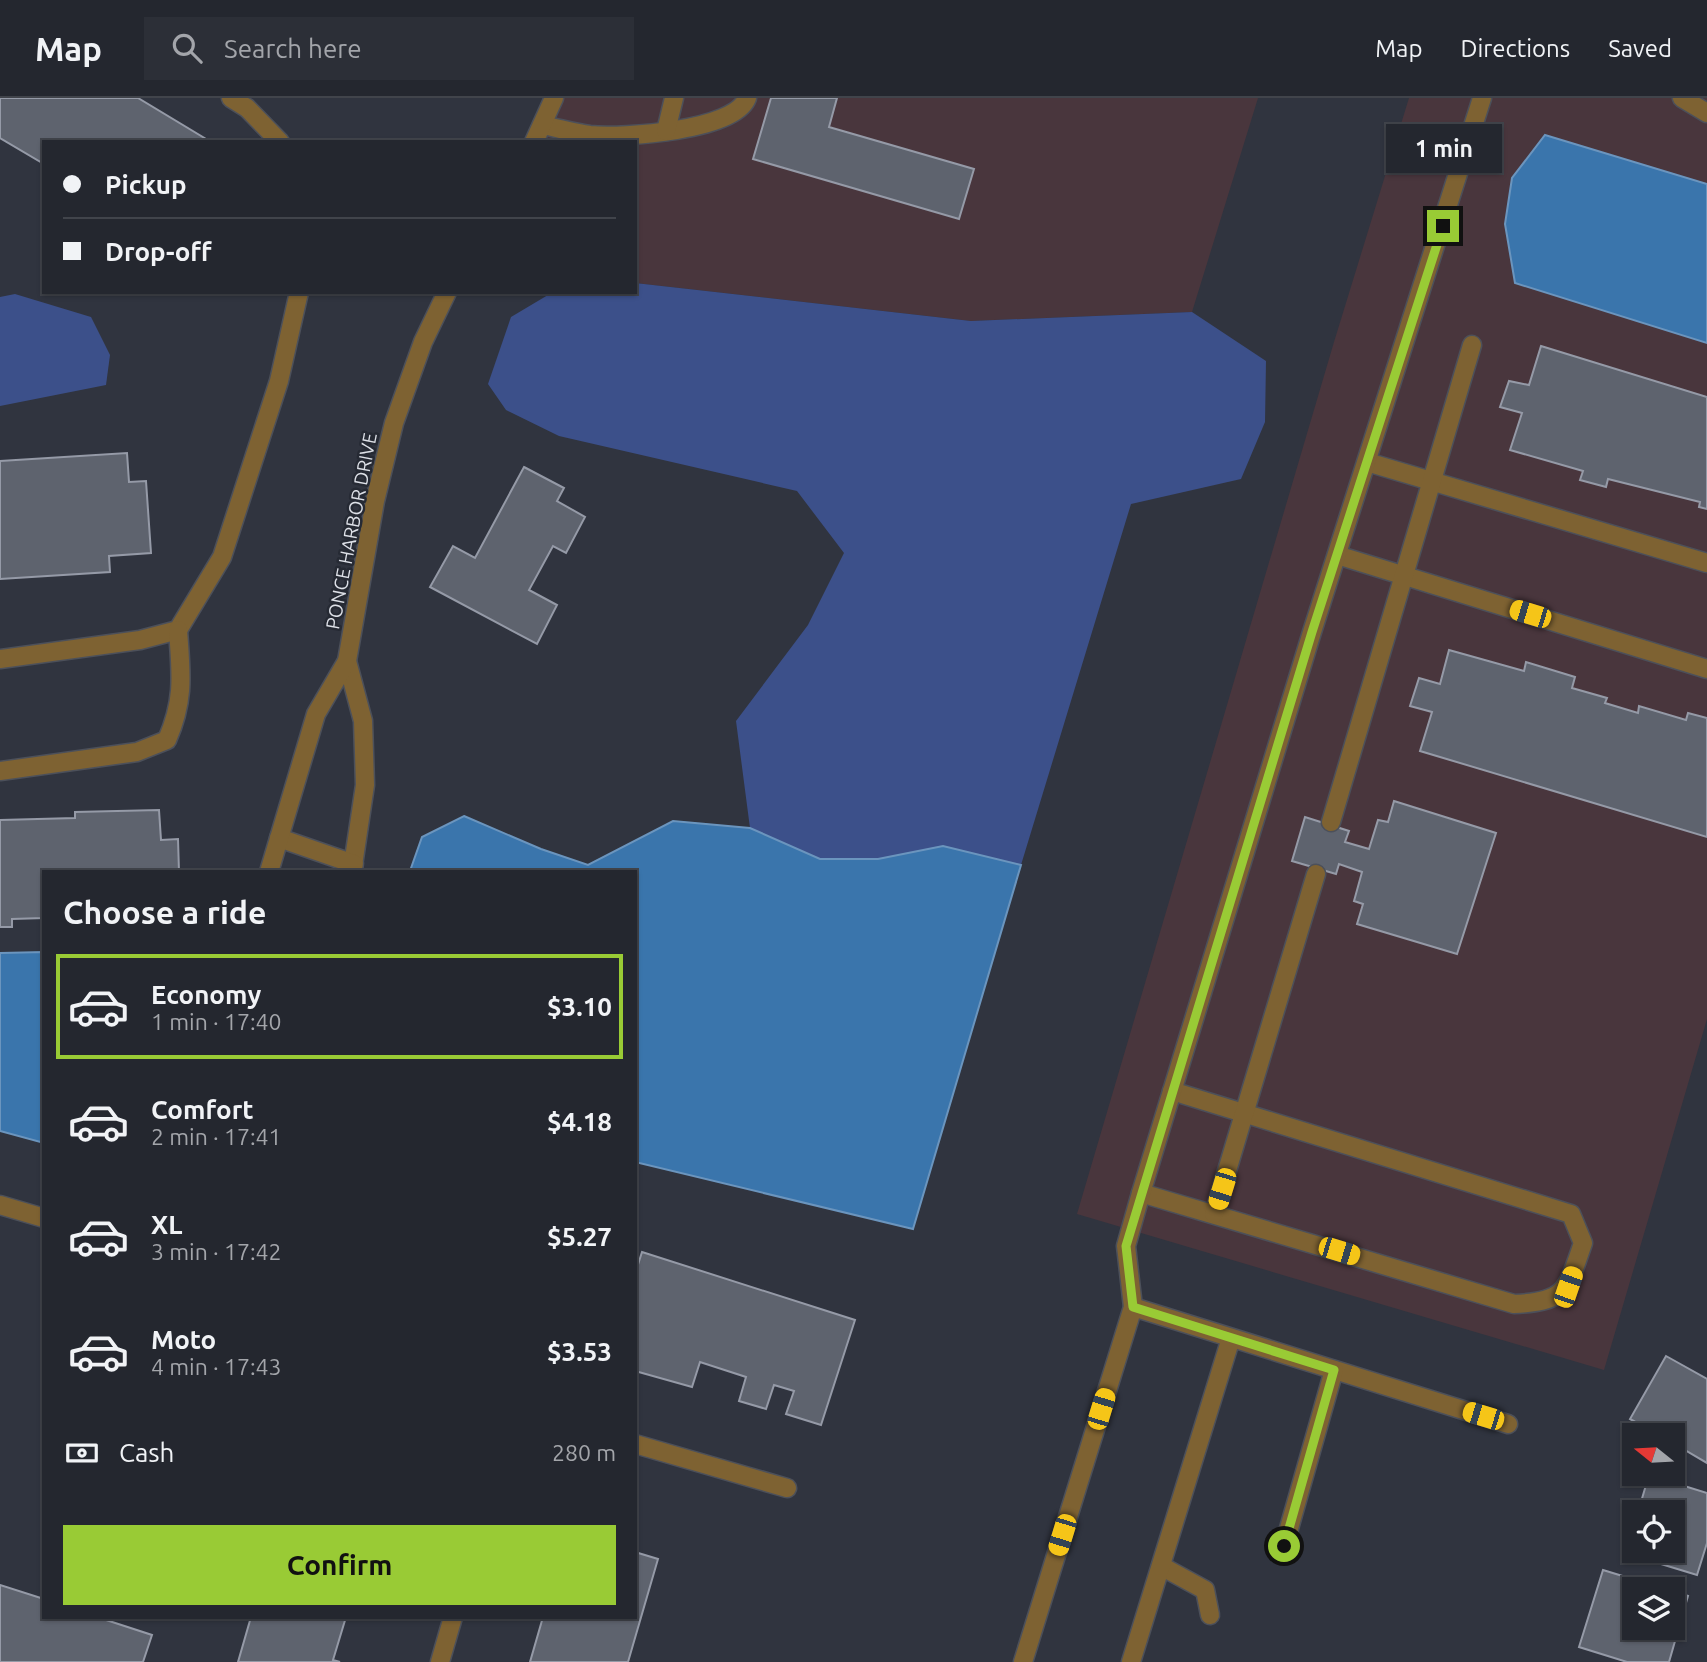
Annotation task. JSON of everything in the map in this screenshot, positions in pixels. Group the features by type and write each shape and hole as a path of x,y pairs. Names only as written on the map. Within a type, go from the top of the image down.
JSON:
{"street":[{"path":"231,98 247,108 278,140"},
{"path":"535,140 554,98"},
{"path":"666,131 674,98"},
{"path":"542,125 591,135 666,131 730,117 744,107 747,98"},
{"path":"1023,1662 1133,1307 1126,1246 1141,1193 1337,555 1482,98"},
{"path":"1682,98 1707,113"},
{"path":"0,771 138,752 167,740 178,715 183,686 178,630 222,557 279,381 299,294"},
{"name":"PONCE HARBOR DRIVE","path":"270,870 316,714 347,662 375,501 394,423 423,342 446,294"},
{"path":"1331,822 1472,345"},
{"path":"1367,462 1707,563"},
{"path":"1337,555 1707,669"},
{"path":"0,659 140,640 178,630"},
{"name":"PONCE HARBOR DRIVE","path":"347,662 363,721 364,747 365,785 353,868"},
{"path":"279,838 353,868"},
{"path":"1214,1214 1316,874"},
{"path":"1141,1193 1514,1304 1543,1303 1568,1287 1583,1243 1571,1214 1172,1091"},
{"path":"0,1205 42,1217"},
{"path":"1133,1307 1508,1424"},
{"path":"1131,1662 1231,1338"},
{"path":"1284,1546 1334,1370"},
{"path":"637,1445 787,1488"},
{"path":"1161,1566 1205,1590 1210,1615"},
{"path":"440,1662 452,1619"}],"shaded area":[{"path":"554,98 1258,98 1192,312 971,321 637,283 637,140 545,140"},
{"path":"1409,98 1707,98 1707,184 1545,135 1515,283 1707,343 1707,1019 1604,1370 1077,1214 1334,342"},
{"path":"1545,135 1707,184 1707,343 1515,283 1505,224 1512,178"},
{"path":"637,283 971,321 1192,312 1266,361 1265,422 1241,479 1131,504 1021,865 943,846 878,859 819,859 750,828 736,721 808,625 844,553 797,491 559,436 506,410 488,384 511,317 550,294 637,294"},
{"path":"15,294 91,317 110,355 106,385 0,406 0,297"},
{"path":"464,816 541,849 588,865 673,821 750,828 820,859 878,859 943,846 1021,865 913,1229 637,1162 637,870 410,870 422,837"},
{"path":"42,952 42,1142 0,1131 0,953"}],"building":[{"path":"0,98 138,98 208,140 42,140 42,163 0,138"},
{"path":"771,98 837,98 829,127 974,169 959,219 753,159"},
{"path":"1541,346 1707,397 1707,509 1699,507 1700,502 1608,479 1606,487 1580,480 1583,471 1510,450 1522,413 1500,407 1509,381 1529,385"},
{"path":"127,453 129,482 146,481 151,553 109,556 110,572 0,579 0,461"},
{"path":"524,467 564,488 557,501 585,517 566,553 553,546 529,590 557,605 537,644 430,587 453,546 475,558"},
{"path":"1449,650 1524,671 1526,662 1575,677 1572,688 1607,698 1605,703 1638,713 1639,706 1686,720 1688,713 1707,718 1707,837 1420,751 1432,712 1410,706 1419,678 1440,684"},
{"path":"1394,801 1496,833 1457,954 1357,924 1363,904 1354,901 1362,872 1339,864 1336,874 1292,861 1305,817 1349,831 1345,842 1369,849 1378,820 1388,822"},
{"path":"159,810 161,840 178,839 179,870 42,870 42,918 12,919 12,927 0,927 0,820 75,818 75,812"},
{"path":"642,1252 855,1320 821,1425 786,1414 794,1391 774,1385 766,1409 739,1401 746,1377 700,1362 692,1387 637,1372 637,1268"},
{"path":"1666,1356 1707,1379 1707,1463 1685,1450 1685,1423 1637,1423 1630,1419"},
{"path":"1646,1486 1684,1486 1707,1493 1707,1543 1697,1575 1658,1563 1685,1563 1685,1500 1642,1500"},
{"path":"637,1553 658,1559 628,1662 530,1662 542,1619 637,1619"},
{"path":"1603,1570 1626,1577 1622,1577 1622,1640 1675,1640 1669,1662 1627,1662 1579,1647"},
{"path":"0,1585 42,1598 42,1619 103,1619 152,1635 143,1662 0,1662"},
{"path":"250,1619 345,1619 333,1660 340,1662 238,1662"}],"route":[{"path":"1284,1546 1334,1370 1133,1307 1126,1246 1312,632 1443,226"}]}
